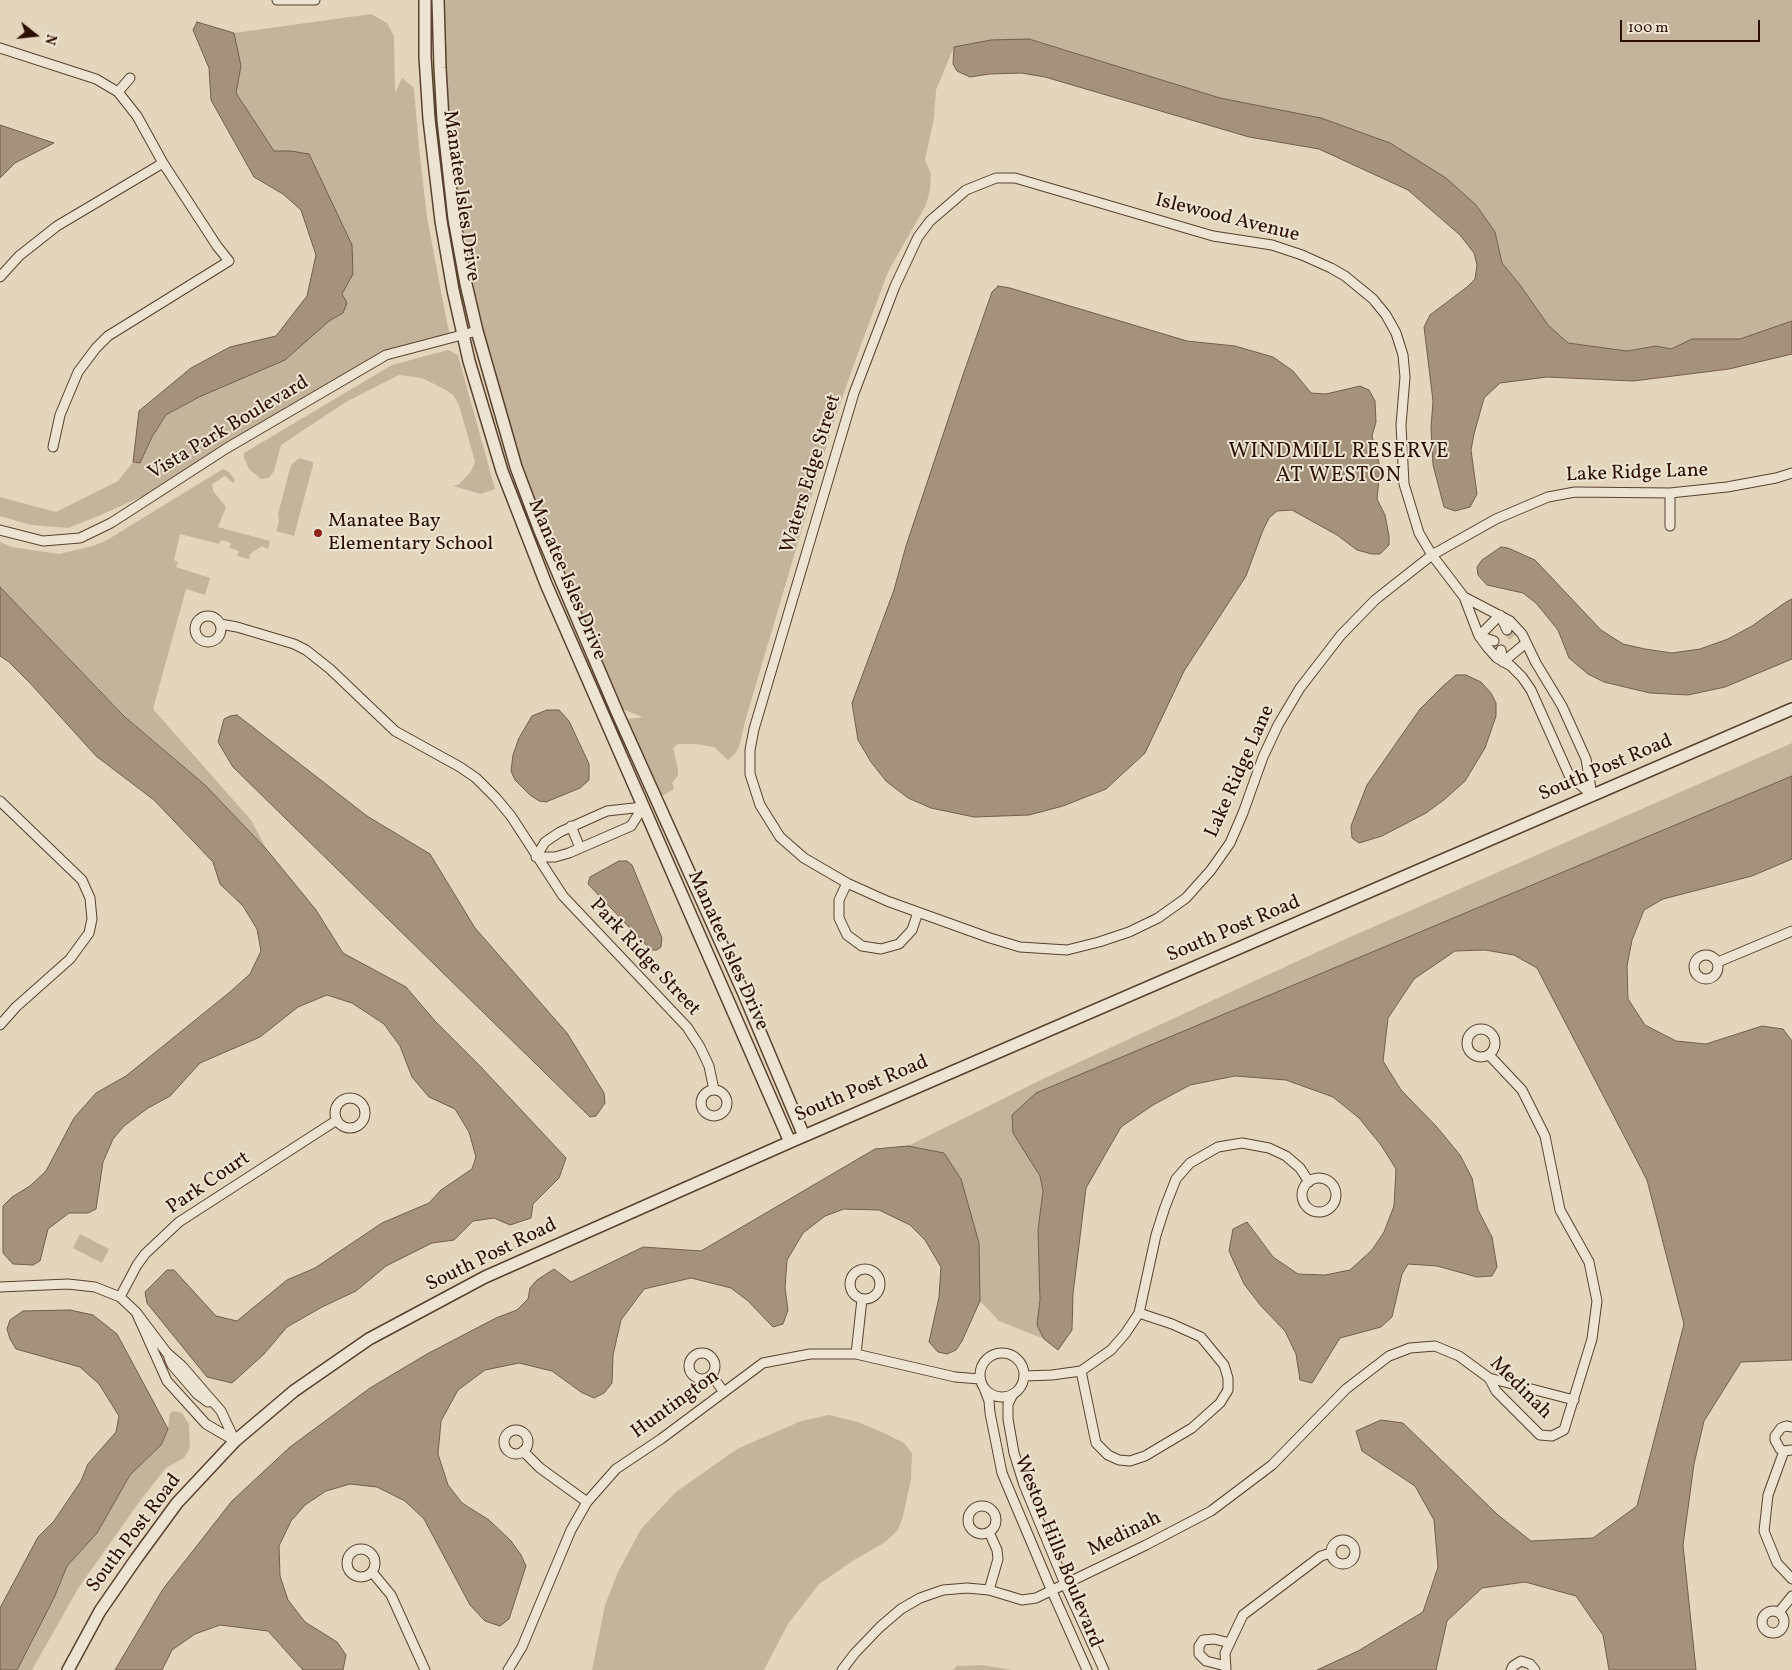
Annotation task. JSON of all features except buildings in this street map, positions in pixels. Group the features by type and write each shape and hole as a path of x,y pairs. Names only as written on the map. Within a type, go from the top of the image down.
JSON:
{"street":[{"path":"277,0 315,0"},
{"name":"Manatee Isles Drive","path":"425,0 425,57 433,160 441,221 469,361 502,472 551,595 790,1142"},
{"name":"Manatee Isles Drive","path":"438,0 440,68 447,162 459,247 477,331 516,467 564,589 617,712 744,994 804,1136"},
{"path":"0,48 96,79 118,92 137,116 163,163 217,246 230,261 108,336 96,348 78,372 60,415 53,447"},
{"path":"118,92 130,78"},
{"path":"0,277 19,256 57,226 163,163"},
{"name":"Islewood Avenue","path":"950,202 966,190 979,184 996,178 1015,178 1213,236 1272,245 1302,255 1345,276 1373,299 1386,315 1396,333 1403,355 1405,377 1401,425 1404,484 1419,533 1432,555 1464,597"},
{"name":"Waters Edge Street","path":"750,774 750,750 754,729 854,392 895,286 918,237 930,221 950,202"},
{"name":"Vista Park Boulevard","path":"0,530 43,541 80,538 112,523 227,448 386,355 477,331"},
{"name":"Lake Ridge Lane","path":"750,774 760,806 780,837 804,858 847,883 888,901 1020,947 1067,950 1099,942 1129,932 1158,918 1186,898 1211,870 1230,843 1263,757 1278,725 1300,688 1341,635 1375,600 1432,555 1496,519 1548,496 1575,492 1670,493 1727,487 1776,478 1792,473"},
{"path":"1670,493 1670,526"},
{"path":"551,595 564,589"},
{"path":"1464,597 1510,621 1522,634 1536,663 1562,706 1586,759 1592,795"},
{"path":"1464,597 1479,636 1488,648 1522,677 1531,690 1569,775 1592,795"},
{"path":"1500,616 1507,630"},
{"path":"1479,636 1500,616"},
{"name":"Park Ridge Street","path":"220,624 237,627 294,644 330,669 395,731 452,762 476,778 496,798 510,816 562,896 687,1027 709,1066 714,1090"},
{"path":"1479,636 1494,642"},
{"path":"1514,638 1526,642"},
{"path":"1503,662 1526,642"},
{"path":"1501,650 1503,662"},
{"name":"South Post Road","path":"68,1670 100,1612 177,1503 235,1442 294,1391 377,1334 484,1277 790,1142 1792,709"},
{"path":"643,807 630,826 555,857 536,856 545,842 572,826 607,811 643,807 657,799"},
{"path":"0,801 82,880 92,908 89,933 80,948 16,1007 0,1025"},
{"path":"572,826 580,848"},
{"path":"847,883 839,900 839,918 847,935 862,946 881,949 899,944 912,930 918,912"},
{"path":"1718,962 1792,931"},
{"name":"Medinah","path":"842,1670 855,1653 880,1627 901,1609 920,1598 943,1590 967,1588 990,1590 1022,1600 1036,1598 1051,1589 1146,1545 1211,1511 1272,1465 1346,1389 1389,1356 1410,1348 1435,1346 1459,1356 1490,1378 1496,1391 1540,1435 1552,1436 1564,1430 1592,1339 1597,1300 1589,1262 1560,1210 1545,1136 1522,1090 1489,1055"},
{"name":"Park Court","path":"120,1297 137,1264 179,1222 337,1120"},
{"path":"1025,1376 1081,1371 1110,1350 1125,1334 1140,1314 1156,1234 1165,1207 1176,1179 1190,1163 1218,1147 1242,1143 1269,1148 1286,1156 1300,1168 1309,1182"},
{"path":"0,1287 68,1284 96,1287 120,1297 136,1312 167,1353 182,1366 221,1411 235,1442"},
{"path":"856,1354 862,1299"},
{"path":"136,1312 167,1381 206,1424 235,1442"},
{"path":"1081,1371 1096,1443 1108,1455 1119,1460 1130,1461 1145,1456 1192,1428 1220,1403 1228,1390 1228,1378 1224,1365 1201,1337 1172,1324 1140,1314"},
{"path":"1000,1352 1008,1353 1020,1361 1025,1376 1022,1385 1013,1394 1005,1397 996,1396 984,1388 980,1379 980,1373 984,1362 990,1356 1000,1352"},
{"name":"Huntington","path":"508,1670 522,1647 571,1530 587,1502 616,1469 661,1439 763,1363 810,1354 856,1354 955,1377 980,1379"},
{"path":"712,1376 724,1392"},
{"path":"1490,1378 1574,1400"},
{"name":"Weston Hills Boulevard","path":"984,1388 989,1401 1002,1473 1087,1670"},
{"name":"Weston Hills Boulevard","path":"1013,1394 1008,1404 1008,1419 1014,1453 1024,1484 1065,1584 1104,1670"},
{"path":"1792,1427 1786,1426 1781,1428 1775,1436 1777,1445 1788,1451 1768,1495 1764,1531 1777,1563 1792,1579"},
{"path":"523,1451 540,1468 587,1502"},
{"path":"989,1532 997,1550 998,1559 990,1590"},
{"path":"1230,1643 1214,1639 1203,1640 1199,1646 1199,1654 1206,1661 1226,1668 1226,1653 1243,1615 1321,1556 1331,1553"},
{"path":"372,1572 391,1595 425,1670"},
{"path":"1779,1612 1792,1596"},
{"path":"1511,1670 1513,1666 1521,1661 1530,1664 1535,1670"}],"shaded area":[{"path":"438,0 1792,0 1792,321 1740,339 1692,339 1671,349 1656,346 1627,351 1568,343 1548,325 1502,263 1495,232 1321,118 1220,98 1030,39 954,47 936,90 934,118 925,160 931,174 930,190 926,205 888,272 834,421 739,747 728,760 714,747 678,744 673,748 678,769 678,775 672,783 674,789 657,799 628,719 643,717 616,707 516,467 454,219"},
{"path":"371,14 387,23 394,36 395,93 402,78 414,90 427,217 451,338 386,355 172,483 101,515 68,528 31,525 0,516 0,497 56,512 118,481 133,462 140,463 152,437 166,416 343,313 342,294 353,274 291,151 274,151 236,93 241,66 234,33"},
{"path":"197,22 234,33 241,66 236,93 274,151 309,154 352,245 353,274 342,294 347,303 343,313 329,321 285,360 199,397 166,415 152,437 140,463 133,462 139,411 191,368 230,347 276,336 307,296 316,255 301,210 283,194 254,177 211,100 209,68 193,30"},
{"path":"1029,39 1220,98 1321,118 1390,143 1446,178 1476,205 1495,232 1502,263 1548,325 1568,343 1627,351 1656,346 1671,349 1692,339 1740,339 1792,321 1792,354 1729,369 1633,381 1547,377 1500,383 1484,398 1474,434 1471,450 1477,494 1470,507 1455,511 1444,507 1433,465 1431,428 1433,401 1424,327 1430,315 1475,279 1477,265 1474,253 1460,235 1408,190 1319,149 1249,137 1045,77 1021,73 989,74 970,77 957,71 953,64 954,47 991,40"},
{"path":"0,125 54,143 15,163 0,178"},
{"path":"998,286 1187,341 1235,346 1273,357 1293,371 1311,393 1326,394 1360,386 1369,390 1375,401 1376,422 1372,436 1380,467 1377,499 1385,515 1389,545 1380,554 1357,550 1337,535 1292,510 1277,511 1269,518 1263,530 1246,576 1184,671 1145,753 1106,789 1063,806 1029,815 974,817 931,808 908,798 886,781 871,762 858,740 852,703 894,590 906,546 992,292"},
{"path":"448,350 458,355 495,489 481,494 453,486 458,485 464,479 471,471 475,462 459,405 453,395 422,378 399,375 346,402 281,445 274,471 269,478 261,479 249,469 244,453 392,365"},
{"path":"299,458 313,462 313,465 294,536 276,531 279,522 278,514 291,465"},
{"path":"223,469 229,472 235,480 233,483 225,476 212,484 213,491 226,507 218,527 270,541 268,549 262,546 250,554 249,559 237,556 239,551 230,548 231,543 221,540 219,544 180,534 174,560 178,562 176,567 210,578 205,595 186,589 153,709 251,820 267,850 205,785 125,716 0,587 0,542 12,547 59,554 93,546 107,540"},
{"path":"1501,547 1508,548 1535,560 1601,630 1623,644 1645,649 1672,653 1700,649 1728,639 1752,626 1792,599 1792,659 1725,687 1688,695 1650,693 1604,682 1588,674 1569,658 1558,630 1536,603 1523,593 1487,585 1478,575 1477,567 1482,560"},
{"path":"0,587 124,716 205,785 267,850 316,910 343,953 406,987 435,1021 566,1158 559,1178 533,1204 531,1218 510,1225 494,1218 473,1221 454,1240 432,1243 386,1266 356,1291 322,1307 287,1327 264,1354 232,1383 207,1377 147,1303 145,1292 167,1270 174,1270 216,1316 237,1321 287,1280 315,1268 382,1223 429,1203 441,1190 472,1169 476,1157 469,1132 455,1109 429,1097 412,1077 400,1046 384,1024 352,1003 327,995 298,1007 260,1037 200,1063 170,1096 148,1108 124,1126 113,1139 103,1162 96,1209 88,1213 69,1213 48,1229 40,1261 33,1265 13,1264 3,1253 3,1206 12,1197 30,1186 46,1171 74,1118 96,1093 126,1076 230,992 250,974 261,951 257,929 243,906 220,884 213,862 154,800 96,756 30,683 9,662 0,656"},
{"path":"1456,675 1466,675 1481,682 1491,693 1496,703 1496,716 1485,748 1465,781 1445,799 1426,813 1382,836 1359,843 1352,838 1351,826 1367,785 1420,709"},
{"path":"547,710 559,710 569,721 589,764 589,780 580,788 546,802 539,801 530,795 515,780 511,771 513,755 519,738 532,716"},
{"path":"237,715 367,816 430,854 475,928 567,1033 604,1093 605,1103 596,1116 590,1117 233,767 218,742 224,719"},
{"path":"1792,743 1792,776 1036,1093 1029,1157 1040,1176 1043,1191 1038,1230 1040,1300 1037,1324 1044,1339 999,1321 980,1301 979,1243 944,1153 908,1146 1047,1077 1341,941"},
{"path":"1792,776 1792,859 1752,876 1663,899 1644,910 1632,940 1627,966 1628,999 1645,1025 1676,1041 1706,1044 1762,1026 1783,1029 1792,1041 1792,1360 1741,1362 1704,1421 1694,1464 1683,1545 1696,1670 1609,1670 1603,1635 1576,1596 1525,1582 1482,1588 1447,1621 1436,1670 1317,1670 1358,1651 1423,1612 1438,1567 1434,1520 1415,1486 1362,1451 1356,1431 1381,1420 1403,1423 1498,1515 1531,1541 1593,1538 1637,1506 1684,1324 1647,1180 1537,968 1514,955 1485,950 1455,951 1414,979 1388,1018 1383,1061 1401,1090 1436,1126 1460,1155 1472,1178 1478,1210 1492,1237 1497,1267 1492,1276 1477,1277 1437,1266 1408,1264 1402,1274 1392,1317 1381,1327 1340,1338 1312,1383 1300,1380 1296,1354 1285,1331 1261,1306 1244,1284 1229,1251 1233,1229 1247,1222 1273,1257 1298,1274 1325,1275 1350,1270 1372,1250 1384,1232 1394,1206 1396,1169 1381,1145 1359,1118 1333,1097 1286,1080 1235,1076 1190,1085 1153,1105 1121,1127 1086,1188 1073,1294 1072,1330 1058,1350 1044,1339 1037,1325 1040,1300 1038,1230 1043,1191 1040,1176 1013,1133 1012,1115 1036,1093"},
{"path":"619,861 627,861 632,865 662,938 661,947 657,950 651,950 588,884 590,877"},
{"path":"908,1146 944,1153 961,1179 979,1243 980,1301 956,1350 947,1354 938,1352 929,1342 939,1297 941,1267 925,1240 910,1225 879,1210 844,1209 825,1216 803,1233 787,1260 785,1288 788,1310 783,1324 773,1327 748,1301 731,1288 691,1278 644,1289 621,1320 613,1355 612,1383 604,1393 594,1398 581,1392 552,1371 519,1363 485,1370 458,1390 441,1421 438,1454 448,1485 462,1503 489,1520 511,1541 526,1566 509,1619 500,1626 485,1621 470,1605 424,1519 405,1501 377,1487 350,1484 326,1491 305,1505 291,1521 279,1546 280,1576 288,1600 305,1622 337,1642 346,1655 343,1670 303,1670 268,1631 220,1625 195,1634 172,1650 162,1670 115,1670 163,1589 232,1501 290,1447 370,1388 427,1354 496,1318 517,1310 528,1299 530,1288 537,1280 554,1269 571,1282 643,1247 701,1251 875,1149"},
{"path":"80,1234 109,1249 102,1263 73,1248"},
{"path":"70,1310 93,1315 117,1334 168,1429 161,1445 130,1475 97,1533 67,1566 54,1598 17,1670 0,1670 0,1608 38,1537 54,1521 81,1481 88,1464 116,1432 119,1416 99,1384 80,1367 16,1349 10,1339 7,1329 10,1320 23,1311"},
{"path":"174,1411 182,1413 189,1424 190,1448 184,1458 166,1468 140,1501 79,1587 32,1670 17,1670 54,1598 67,1566 97,1533 130,1475 161,1445 168,1429 170,1413"},
{"path":"829,1415 858,1422 884,1433 904,1443 912,1453 911,1479 898,1530 884,1543 854,1560 819,1584 788,1624 764,1670 592,1670 605,1605 618,1572 641,1529 676,1492 737,1449 801,1421"},
{"path":"982,1665 1012,1670 953,1670 957,1666"}],"tunnel":[{"path":"1507,630 1514,638"}],"place":[{"name":"Manatee Bay Elementary School","path":"318,533"}],"district":[{"name":"WINDMILL RESERVE AT WESTON","path":"1339,465"}]}
